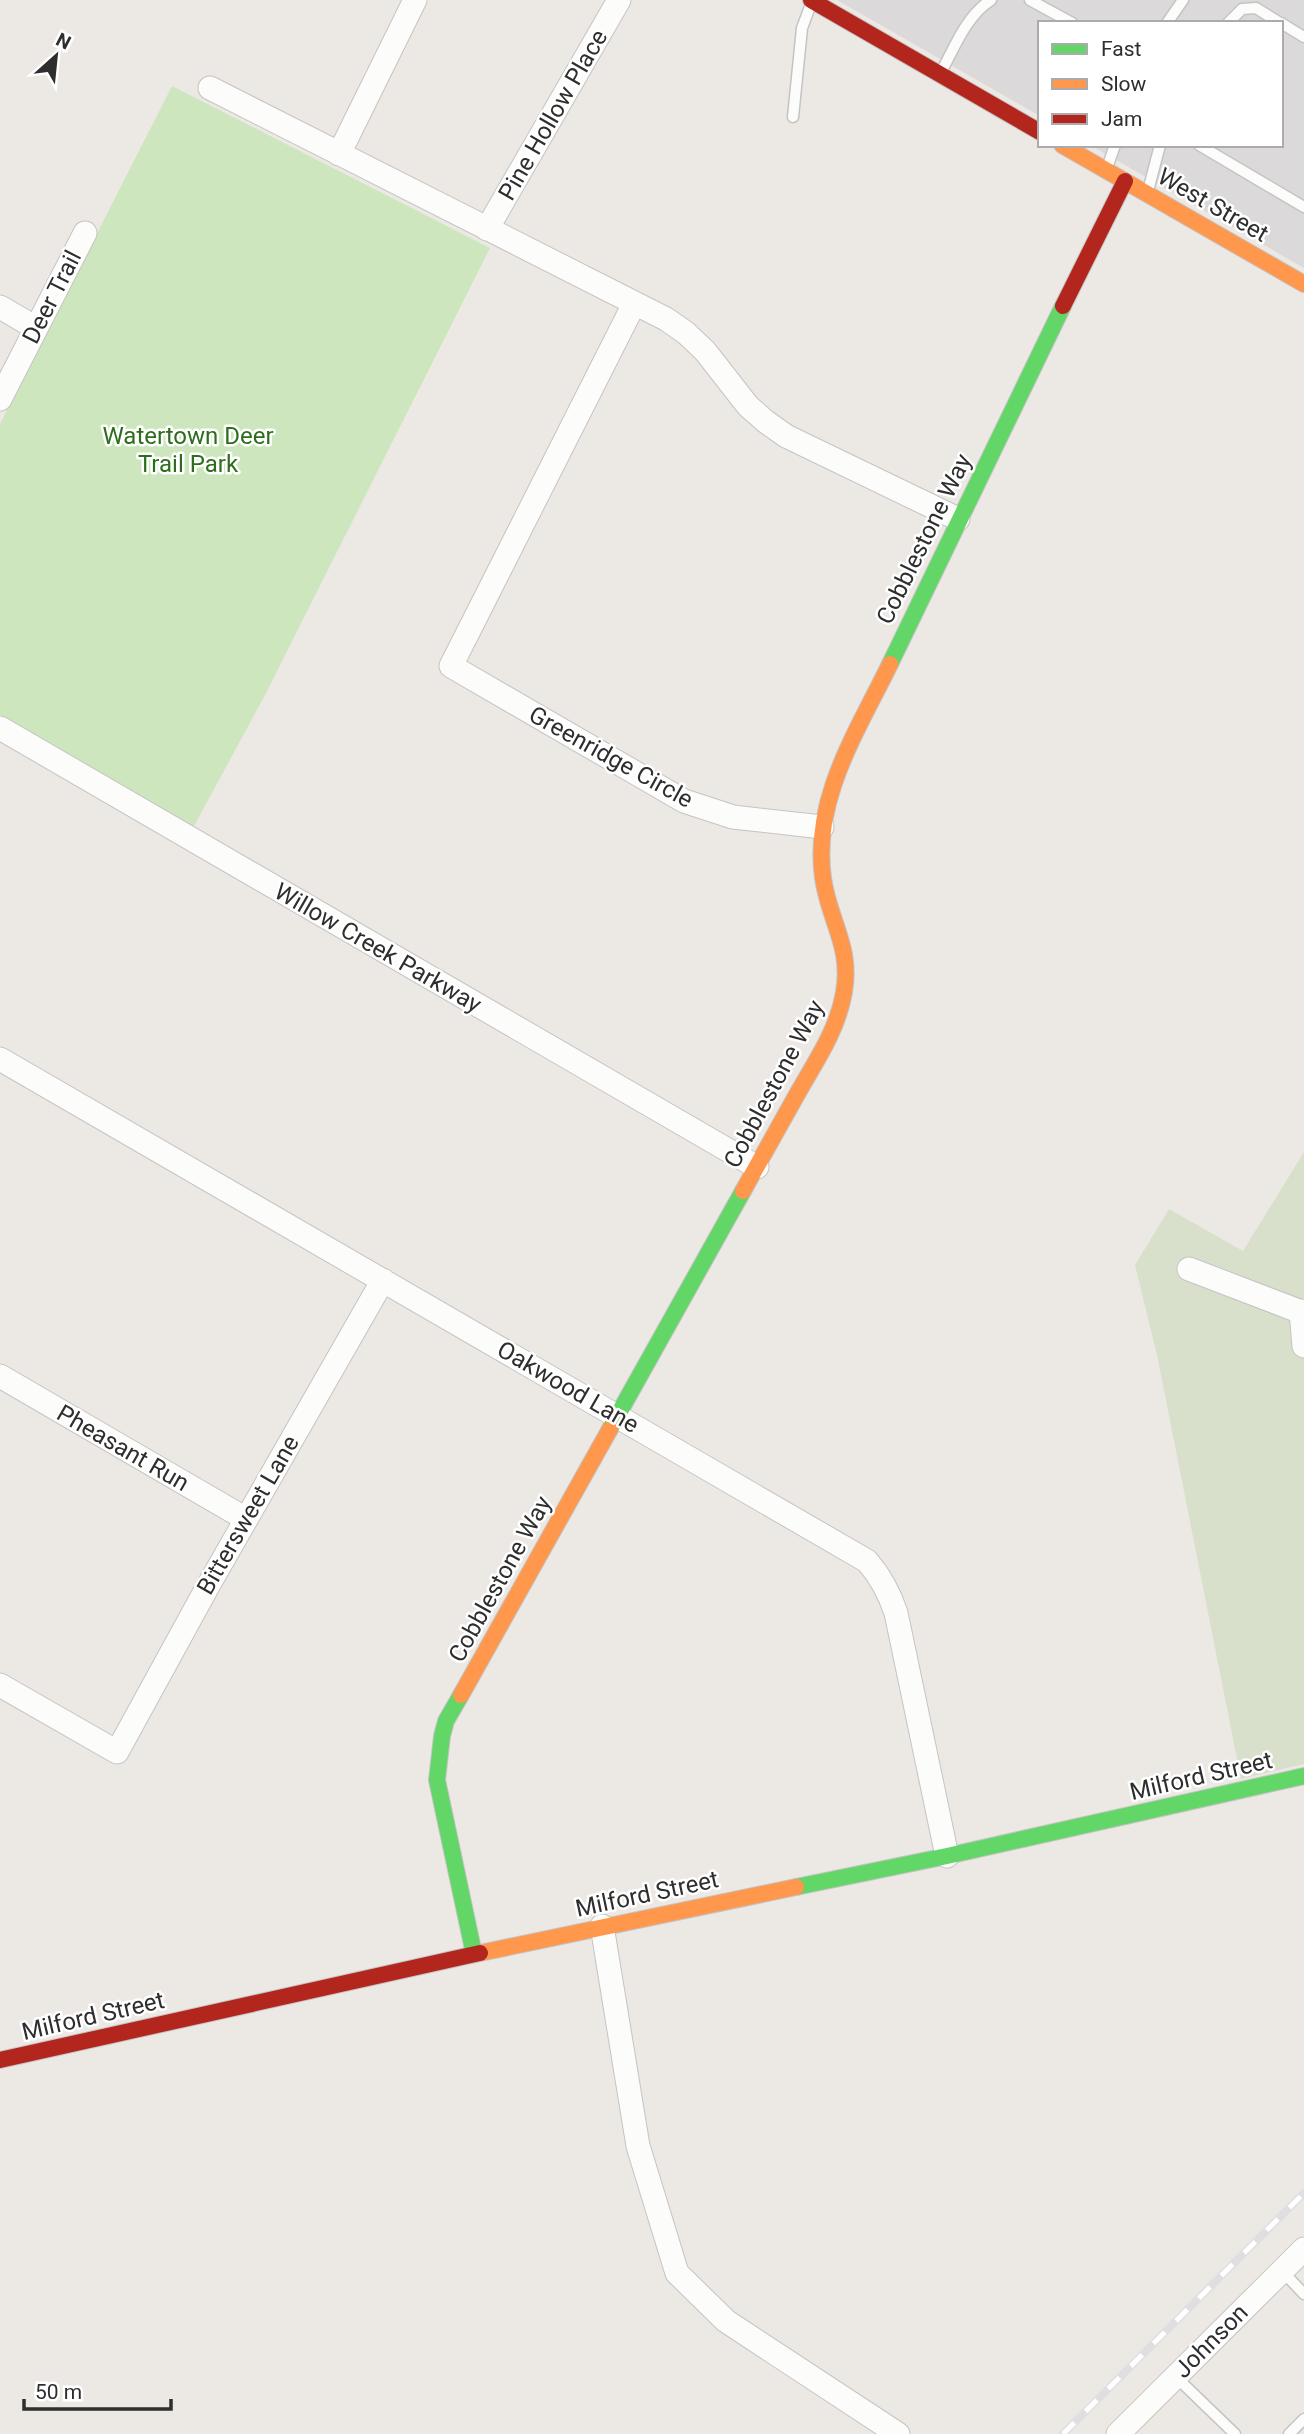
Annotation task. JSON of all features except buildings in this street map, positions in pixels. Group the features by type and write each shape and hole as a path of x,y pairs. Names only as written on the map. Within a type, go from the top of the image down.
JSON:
{"street":[{"path":"339,154 415,0"},
{"name":"Pine Hollow Place","path":"487,229 619,0"},
{"path":"811,1 1038,131"},
{"path":"210,88 666,319 705,351 748,407 765,422 786,436 958,519"},
{"name":"West Street","path":"1065,147 1304,284"},
{"name":"Cobblestone Way","path":"474,1954 437,1780 436,1761 446,1721 839,1016 845,992 846,967 842,940 826,894 821,861 825,806 839,769 958,519 1125,181"},
{"name":"Deer Trail","path":"0,399 85,233"},
{"name":"Greenridge Circle","path":"634,304 451,666 684,801 733,817 822,827"},
{"path":"0,307 36,328"},
{"name":"Willow Creek Parkway","path":"0,728 757,1167"},
{"name":"Oakwood Lane","path":"0,1059 867,1561 881,1577 896,1612 947,1856"},
{"path":"1189,1269 1302,1312 1304,1346"},
{"name":"Bittersweet Lane","path":"0,1685 117,1752 383,1280"},
{"name":"Pheasant Run","path":"0,1376 246,1519"},
{"name":"Milford Street","path":"0,2060 602,1926 947,1856 1304,1776"},
{"path":"602,1926 638,2147 677,2273 726,2321 898,2434"},
{"name":"Johnson","path":"1118,2434 1304,2249"}],"lane":[{"path":"939,74 967,24 983,5 991,0"},
{"path":"1030,0 1068,21"},
{"path":"1168,21 1183,0"},
{"path":"793,117 802,28 811,1"},
{"path":"1230,21 1242,9 1255,8 1278,21"},
{"path":"1283,24 1304,37"},
{"path":"1106,171 1114,147"},
{"path":"1147,194 1159,147"},
{"path":"1202,147 1304,207"},
{"path":"1282,2271 1304,2294"},
{"path":"1176,2377 1235,2434"},
{"path":"1289,2434 1304,2419"}],"shaded area":[{"path":"837,0 1304,0 1304,268 1093,147 1283,147 1283,21 1038,21 1038,115"}],"green space":[{"name":"Watertown Deer Trail Park","path":"172,86 490,248 265,695 193,828 0,715 0,424"},
{"path":"1304,1152 1304,1764 1241,1779 1157,1355 1135,1265 1169,1209 1243,1251"}],"railway":[{"path":"1063,2434 1304,2193"}],"traffic: fast":[{"path":"890,664 1063,306"},
{"path":"610,1429 743,1191"},
{"path":"461,1695 446,1721 437,1780 474,1954"},
{"path":"796,1887 1304,1776"}],"traffic: slow":[{"path":"1065,147 1304,284"},
{"path":"743,1191 826,1042 841,1005 846,976 845,961 823,878 821,849 824,821 840,767 890,664"},
{"path":"461,1695 610,1429"},
{"path":"480,1953 796,1887"}],"traffic: jam":[{"path":"811,0 1038,131"},
{"path":"1063,306 1125,181"},
{"path":"0,2060 480,1953"}]}
